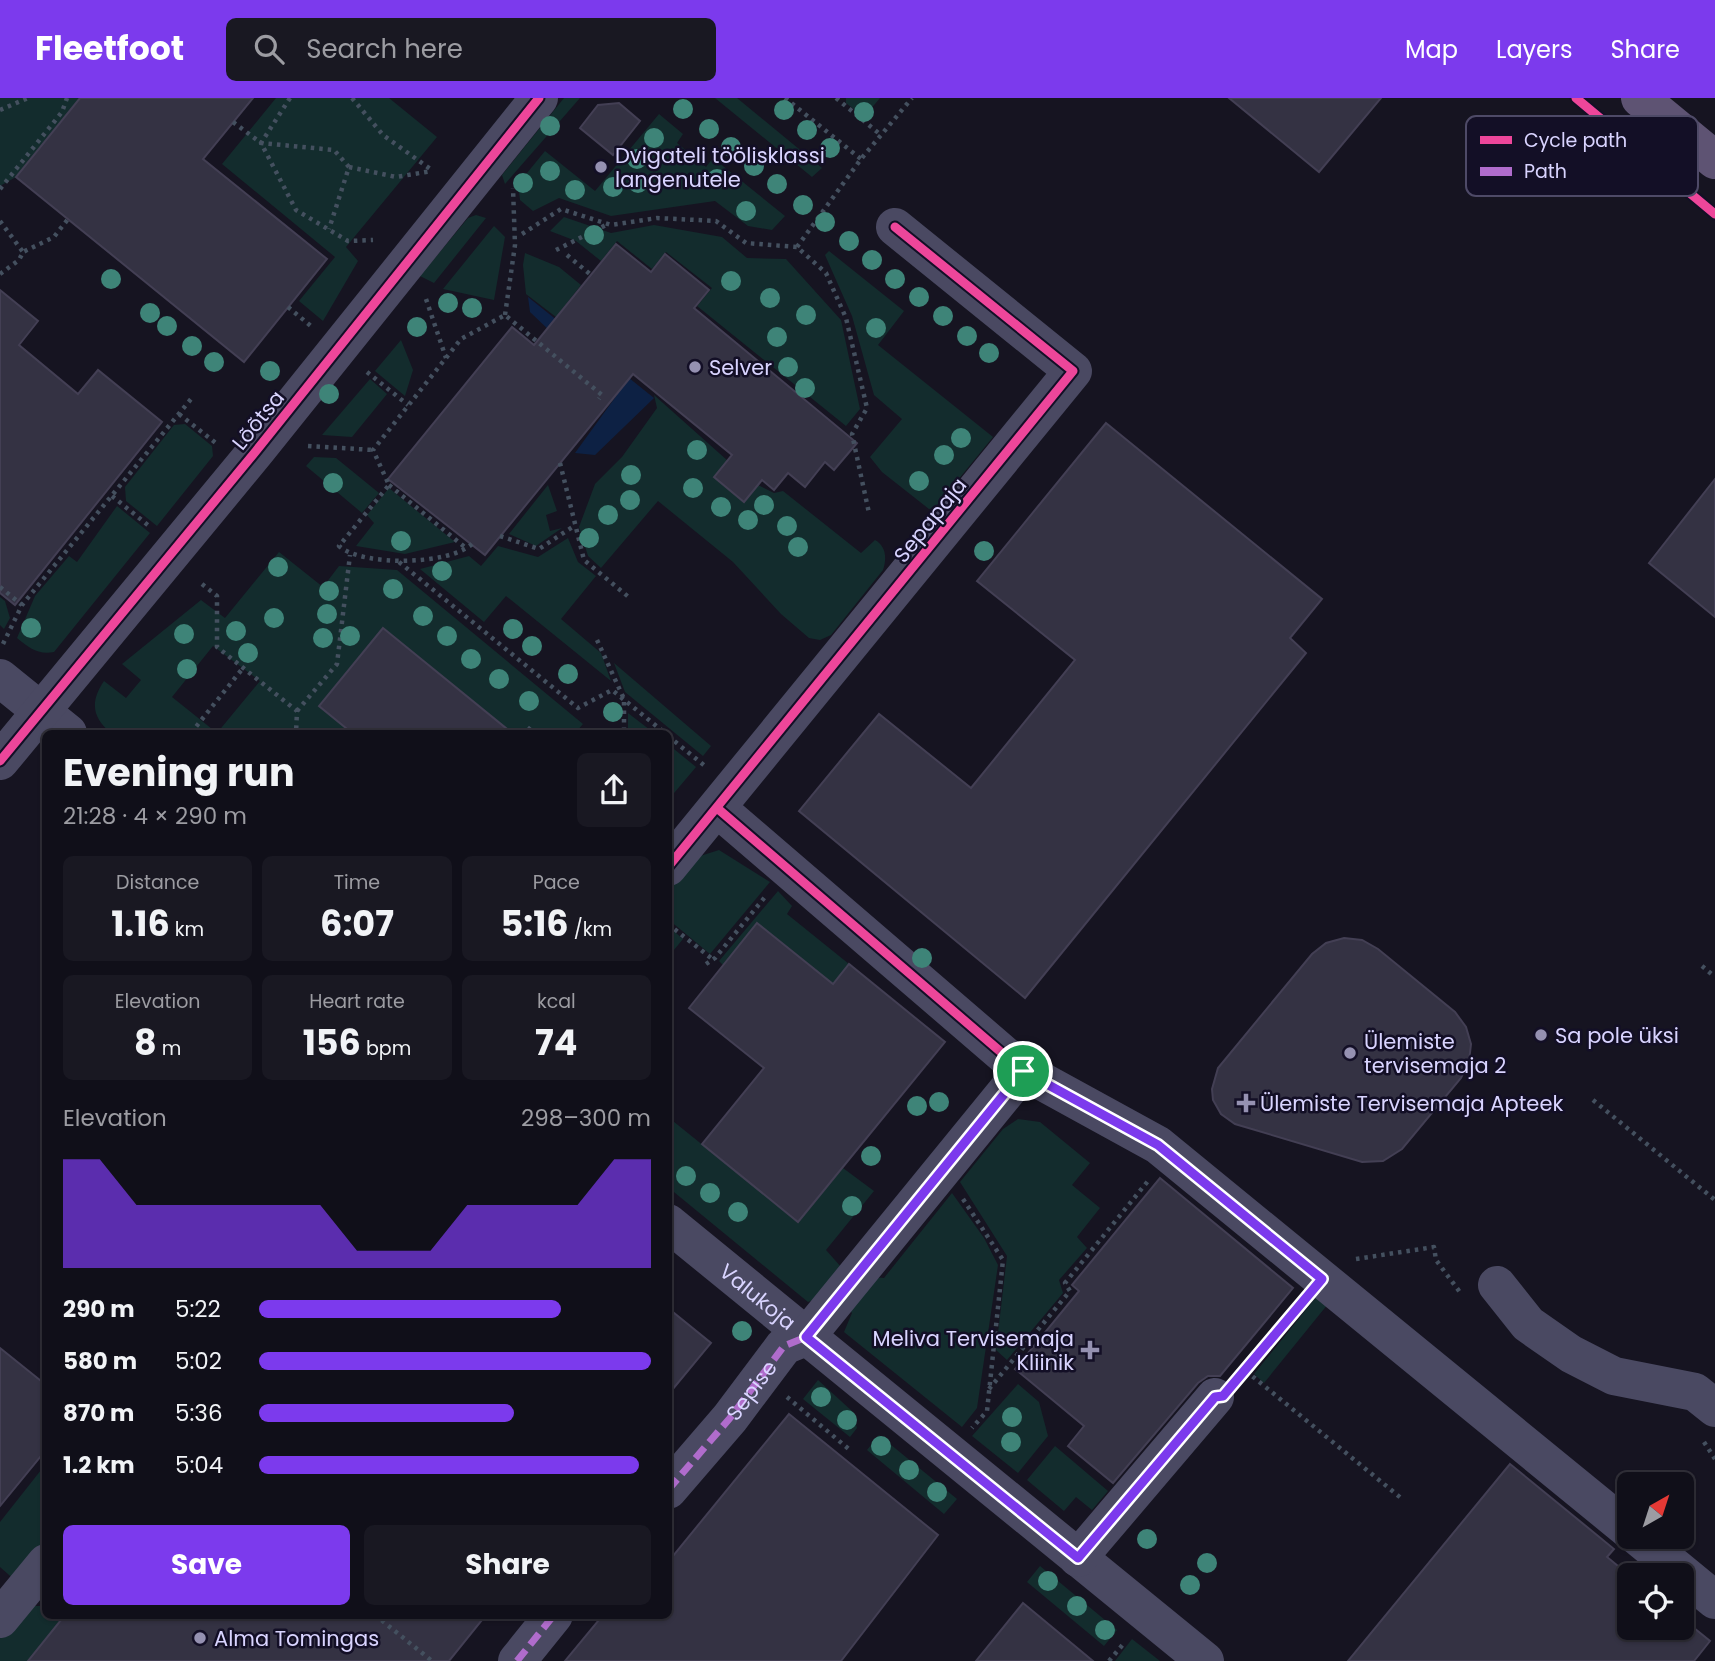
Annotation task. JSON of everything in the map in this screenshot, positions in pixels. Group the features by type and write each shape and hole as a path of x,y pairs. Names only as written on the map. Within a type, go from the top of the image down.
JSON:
{"main road":[{"path":"1640,98 1662,116"},
{"path":"1698,146 1715,160"}],"street":[{"name":"Lõõtsa","path":"54,722 256,450 539,98"},
{"name":"Sepapaja","path":"672,862 1073,372 895,227"},
{"path":"0,678 54,722"},
{"name":"Lõõtsa","path":"0,761 42,731"},
{"path":"725,798 788,868 1023,1071 1170,1154 1617,1520"},
{"name":"Sepise","path":"672,1485 783,1346 806,1337 1023,1071"},
{"name":"Valukoja","path":"672,1226 1205,1661"},
{"path":"1497,1285 1528,1324 1571,1354 1614,1376 1695,1392 1715,1408"},
{"path":"1078,1558 1215,1397"},
{"path":"1653,1549 1715,1600"},
{"path":"0,1619 42,1568"},
{"path":"517,1661 551,1619"}],"path":[{"path":"0,110 28,98"},
{"path":"0,189 62,112 67,98"},
{"path":"261,143 290,98"},
{"path":"261,143 334,150 349,167 396,177 433,171 383,135 352,98"},
{"path":"785,98 861,159"},
{"path":"836,98 844,101 881,135"},
{"path":"797,247 861,159 912,98"},
{"path":"233,122 261,143 296,210 348,241 373,240"},
{"path":"329,229 349,167"},
{"path":"505,315 515,245 513,183"},
{"path":"522,234 561,209 607,224"},
{"path":"556,250 607,224 657,218 716,221 746,243 797,247 826,274 846,318 867,408 852,434 869,513"},
{"path":"0,274 19,260 23,251 54,237 68,219"},
{"path":"0,221 23,251"},
{"path":"567,255 591,275"},
{"path":"426,299 446,358"},
{"path":"288,307 321,333"},
{"path":"373,450 461,339 505,315"},
{"path":"505,315 602,395 599,398"},
{"path":"367,372 408,405"},
{"path":"0,647 8,637 22,605 191,399"},
{"path":"179,414 225,451"},
{"path":"306,446 373,450"},
{"path":"373,450 388,485 467,549"},
{"path":"560,463 584,560 631,599"},
{"path":"388,485 339,546 350,555 399,562 461,553 472,544"},
{"path":"112,496 157,534"},
{"path":"500,536 539,549 574,526"},
{"path":"296,730 297,711 337,664 350,555"},
{"path":"399,562 578,708 612,690 662,730"},
{"path":"202,584 217,596 217,647 297,711"},
{"path":"0,587 22,605"},
{"path":"597,640 624,699 626,730"},
{"path":"193,730 243,668"},
{"path":"672,740 725,798"},
{"path":"706,964 711,958 715,958 788,868"},
{"path":"672,927 711,958"},
{"path":"1702,966 1715,977"},
{"path":"1593,1100 1715,1200"},
{"path":"989,1389 1070,1291 1065,1283 1170,1154"},
{"path":"943,1169 1003,1260 987,1411 965,1436"},
{"path":"1215,1397 1223,1396 1246,1371 1322,1279"},
{"path":"1246,1371 1401,1498"},
{"path":"761,1376 851,1451"},
{"path":"791,1401 799,1391"},
{"path":"380,1619 432,1661"},
{"path":"1109,1661 1133,1633"}],"green space":[{"path":"0,98 80,98 16,177 0,186"},
{"path":"276,98 389,98 437,137 346,247 358,261 323,321 299,301 335,257 222,164"},
{"path":"564,98 580,98 505,184 502,175"},
{"path":"715,98 737,98 822,168 812,177"},
{"path":"846,98 880,98 864,117 846,103"},
{"path":"659,114 683,134 677,143 706,167 713,158 785,216 772,230 748,226 715,201 611,216 559,198 533,211 520,200 518,184 545,151 595,191"},
{"path":"476,215 486,218 434,283 420,276 468,218"},
{"path":"564,217 611,233 654,225 722,237 747,258 786,259 841,320 860,409 846,426 697,306 712,288 666,252 652,269 617,241 601,261 576,241 550,231"},
{"path":"494,226 505,237 494,300 443,289"},
{"path":"829,251 904,311 878,345 993,437 935,508 929,509 882,472 870,457 902,419 874,395 852,316 825,255"},
{"path":"525,253 559,267 581,285 556,317 526,294 523,265"},
{"path":"401,340 413,370 405,396 375,371"},
{"path":"370,379 387,394 352,437 322,435"},
{"path":"654,395 728,461 715,478 744,501 758,485 774,493 783,491 861,553 875,540 881,546 885,557 883,570 831,635 820,640 809,638 781,614 733,562 658,501 601,568 588,556 579,527 595,484 622,457 657,408"},
{"path":"185,424 212,446 213,456 157,526 126,501 125,487 174,425"},
{"path":"314,457 336,458 379,493 362,513 306,466"},
{"path":"548,485 557,511 546,515 550,531 562,528 536,546 509,534"},
{"path":"389,488 455,542 405,554 356,546 374,523 367,515"},
{"path":"117,506 150,533 54,652 38,652 30,648 17,638 35,596 69,556 77,562"},
{"path":"568,538 578,562 596,576 561,619 601,653 611,681 506,596 484,622 420,569 469,556 481,566 498,546 538,557"},
{"path":"279,552 323,587 339,566 397,570 583,724 578,730 507,730 383,628 319,706 348,730 219,730 260,681 213,646 172,697 213,730 108,730 95,709 95,702 104,681 126,698 141,680 122,664 201,600 225,618"},
{"path":"0,597 5,601 10,618 4,629 0,625"},
{"path":"614,663 711,746 703,756 625,692"},
{"path":"628,713 650,730 628,730"},
{"path":"672,747 696,767 672,795"},
{"path":"719,850 770,882 710,954 672,922 672,886 697,857"},
{"path":"778,891 792,906 787,914 849,964 833,984 757,923 723,965 719,961"},
{"path":"672,930 683,939 672,952"},
{"path":"1018,1119 1040,1122 1090,1163 1072,1185 1100,1208 1077,1237 1087,1248 1059,1280 1063,1293 1007,1360 996,1350 1007,1256 960,1182 1003,1129"},
{"path":"672,1120 798,1222 843,1168 874,1191 826,1250 842,1268 819,1298 808,1302 672,1190"},
{"path":"952,1193 984,1238 998,1265 977,1408 962,1427 844,1332 852,1313 848,1308 873,1277 884,1278"},
{"path":"1317,1296 1328,1304 1264,1383 1254,1374"},
{"path":"818,1380 853,1412 857,1428 850,1437 803,1399"},
{"path":"1018,1384 1039,1402 1048,1436 1018,1473 972,1436"},
{"path":"879,1435 957,1499 944,1514 867,1450"},
{"path":"1055,1446 1108,1491 1092,1510 1076,1497 1064,1511 1027,1480"},
{"path":"42,1469 42,1551 17,1582 0,1567 0,1522"},
{"path":"1040,1566 1117,1630 1104,1646 1027,1582"},
{"path":"33,1606 42,1606 42,1619 63,1619 28,1661 0,1661 0,1635"},
{"path":"1132,1639 1160,1661 1115,1661"}],"water":[{"path":"528,297 654,398 595,455 575,453 617,395 530,312"}],"building":[{"path":"80,98 253,98 203,159 327,259 244,362 16,177"},
{"path":"1229,98 1381,98 1319,172"},
{"path":"619,103 640,121 613,155 580,128 598,105"},
{"path":"616,244 651,272 665,254 709,290 694,308 857,443 834,470 825,462 805,487 788,473 774,490 762,480 744,502 714,477 732,455 633,374 485,555 388,479 512,327 534,345"},
{"path":"0,290 38,321 19,345 78,394 98,370 162,422 15,605 0,593"},
{"path":"1106,423 1322,599 1290,638 1306,653 1025,998 799,811 879,714 971,788 1075,660 977,581"},
{"path":"1715,479 1715,617 1649,563"},
{"path":"383,628 508,730 348,730 319,706"},
{"path":"757,923 833,984 849,964 945,1042 798,1222 702,1144 764,1068 689,1008"},
{"name":"Ülemiste tervisemaja 2","path":"1344,938 1362,940 1378,949 1455,1012 1466,1027 1471,1044 1469,1061 1461,1078 1402,1149 1383,1161 1362,1162 1235,1124 1221,1114 1213,1100 1212,1089 1218,1068 1312,954 1326,943"},
{"path":"1160,1178 1293,1288 1220,1376 1208,1376 1198,1383 1113,1483 1068,1446 1084,1426 1015,1369 1079,1291 1072,1285"},
{"path":"672,1311 711,1343 672,1390"},
{"path":"0,1348 42,1382 42,1455 0,1506"},
{"path":"789,1414 938,1535 841,1661 565,1661 600,1619 672,1619 672,1557"},
{"path":"1510,1464 1614,1549 1607,1557 1617,1565 1617,1640 1694,1640 1694,1628 1710,1641 1694,1661 1348,1661"},
{"path":"1023,1603 1093,1661 976,1661"},
{"name":"Alma Tomingas","path":"62,1619 483,1619 449,1661 28,1661"}],"marked path":[{"path":"672,1485 730,1418 784,1346 806,1337"},
{"path":"517,1661 551,1619"}],"cycle path":[{"path":"0,761 256,451 539,98"},
{"path":"1576,98 1598,116"},
{"path":"1693,196 1715,214"},
{"path":"672,862 1073,371 895,227"},
{"path":"717,808 1023,1071 806,1337"}],"place":[{"name":"Dvigateli töölisklassi langenutele","path":"601,167"},
{"name":"Selver","path":"695,367"},
{"name":"Sa pole üksi","path":"1541,1035"},
{"name":"Ülemiste tervisemaja 2","path":"1350,1053"},
{"name":"Ülemiste Tervisemaja Apteek","path":"1246,1103"},
{"name":"Meliva Tervisemaja Kliinik","path":"1090,1350"},
{"name":"Alma Tomingas","path":"200,1638"}],"route":[{"path":"1023,1071 1158,1145 1322,1279 1246,1371 1223,1396 1215,1397 1078,1558 806,1337 1023,1071"}]}
